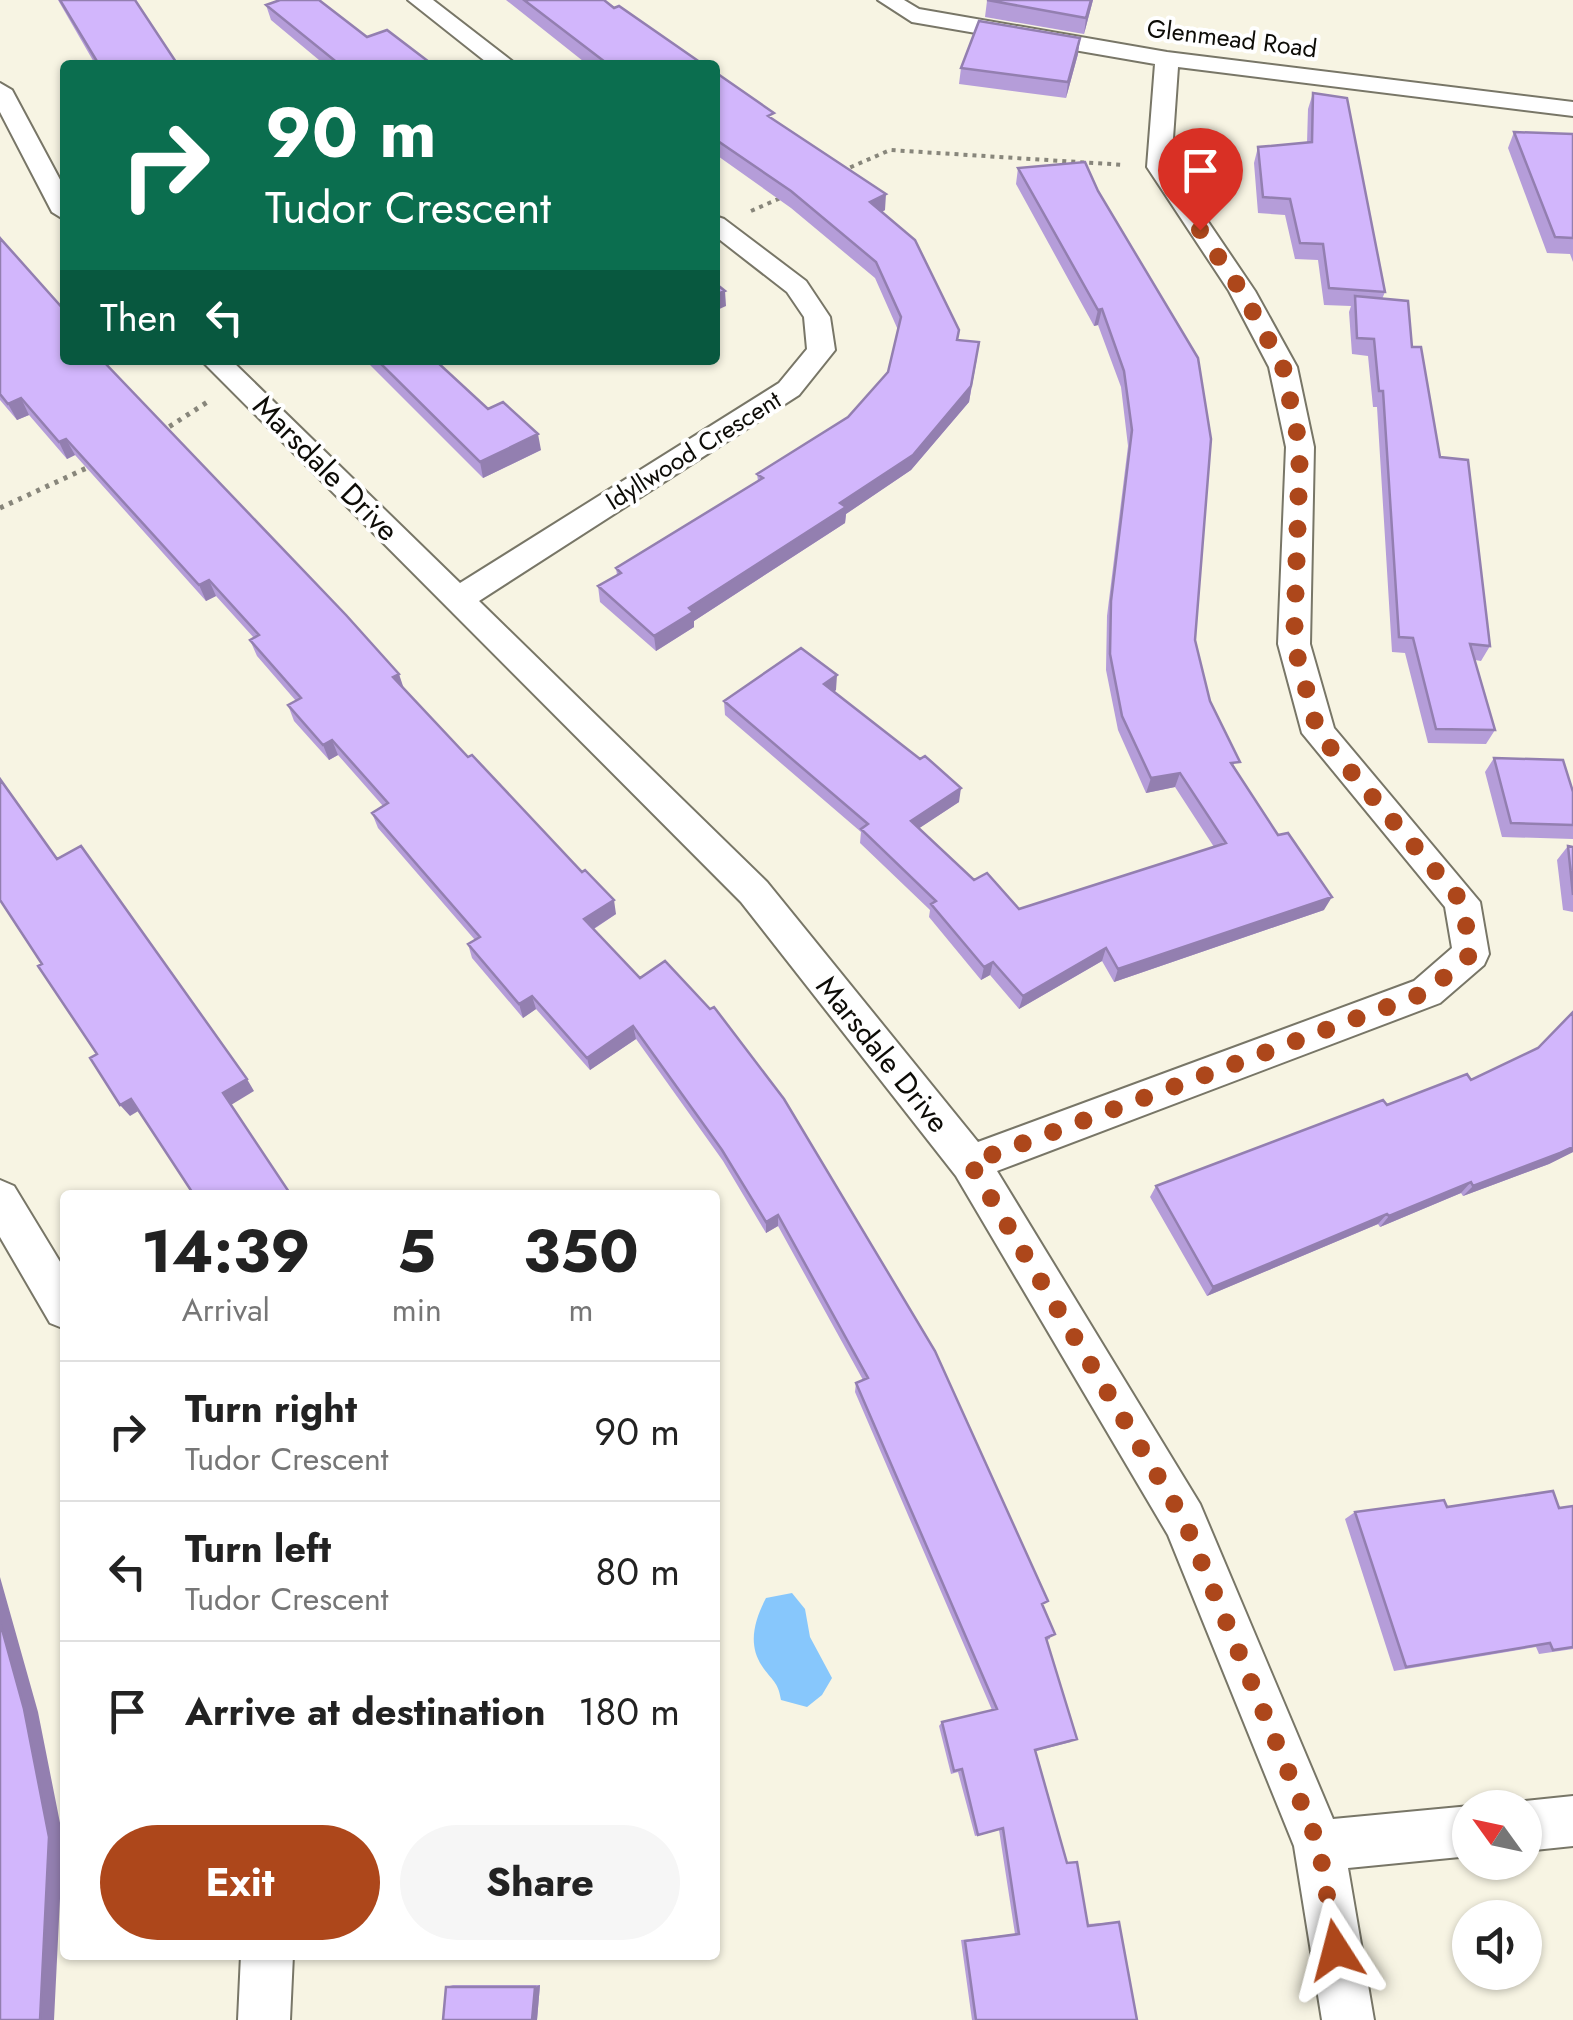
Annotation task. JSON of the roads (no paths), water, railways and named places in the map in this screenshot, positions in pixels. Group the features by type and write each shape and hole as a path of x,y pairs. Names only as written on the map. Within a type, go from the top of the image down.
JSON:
{"street":[{"path":"419,0 498,60"},
{"name":"Glenmead Road","path":"888,0 912,15 1167,59 1573,110"},
{"path":"970,1163 1427,992 1471,954 1462,902 1318,733 1294,644 1300,447 1283,367 1242,292 1159,167 1167,59"},
{"path":"0,90 60,203"},
{"name":"Idyllwood Crescent","path":"459,598 789,390 821,350 817,317 797,287 720,228"},
{"name":"Marsdale Drive","path":"220,365 754,892 970,1163 1184,1520 1319,1846 1348,2020"},
{"path":"0,1199 60,1301"},
{"path":"1542,1824 1573,1821"},
{"path":"1319,1846 1452,1833"},
{"path":"264,2020 266,1960"}],"water":[{"path":"792,1593 805,1609 810,1637 832,1678 822,1695 807,1707 781,1700 755,1649 756,1623 766,1598"}]}
